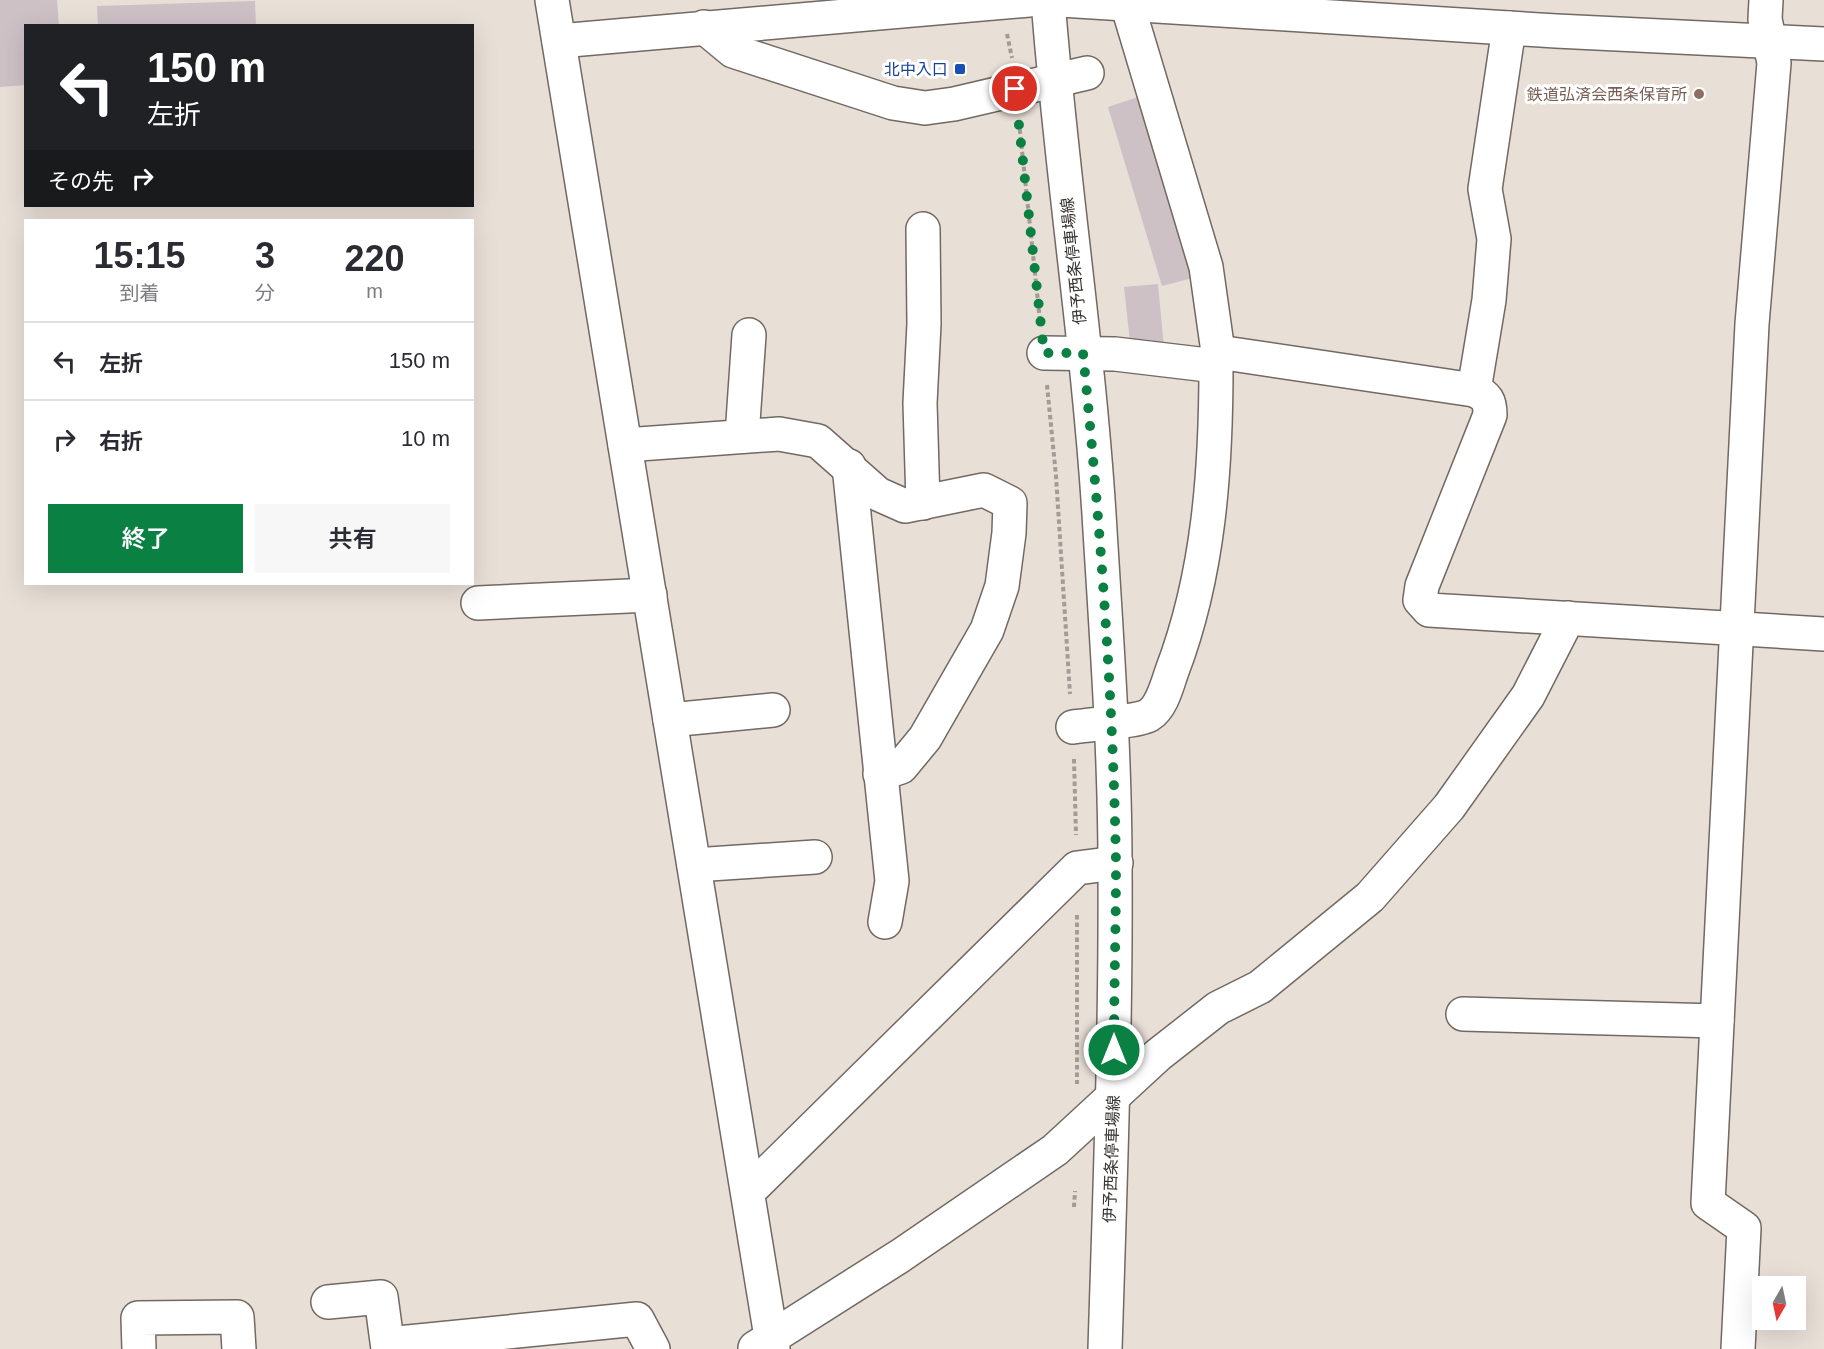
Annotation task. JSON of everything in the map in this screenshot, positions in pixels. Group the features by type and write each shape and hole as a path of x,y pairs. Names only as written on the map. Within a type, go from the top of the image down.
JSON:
{"street":[{"path":"552,0 748,1192 766,1345 1055,1150 1158,1055 1218,1008 1260,987 1370,897 1462,789 1528,696 1568,618"},
{"path":"559,40 704,27 819,8 1029,0"},
{"name":"伊予西条停車場線","path":"1048,0 1054,82 1099,510 1116,863 1114,1096 1105,1349"},
{"path":"1061,0 1126,2 1509,28 1824,44"},
{"path":"1738,1349 1744,1228 1708,1203 1752,324 1774,63 1765,19 1766,0"},
{"path":"1072,727 1148,717 1158,706 1179,652 1195,595 1209,518 1216,438 1217,359 1206,267 1126,2"},
{"path":"704,27 733,51 893,103 925,108 954,104 1087,73"},
{"path":"1474,390 1489,300 1494,239 1485,189 1509,28"},
{"path":"923,229 924,324 920,403 923,503"},
{"path":"742,436 749,335"},
{"path":"1044,353 1217,359 1474,390 1485,395 1490,403 1490,415 1422,586 1420,600 1429,610 1824,634"},
{"path":"625,445 779,434 818,441 878,494 905,506 984,490 1010,504 1009,533 1002,586 987,630 925,738 901,767 880,774"},
{"path":"849,466 892,881 885,922"},
{"path":"478,603 650,595"},
{"path":"670,720 773,710"},
{"path":"694,865 815,857"},
{"path":"748,1192 1077,868 1116,863"},
{"path":"1463,1014 1717,1020"},
{"path":"328,1302 381,1297 388,1346 637,1318 653,1349"},
{"path":"139,1349 138,1318 237,1317 239,1349"}],"path":[{"path":"995,1 1010,43 1056,476 1072,727 1077,868 1077,1131"},
{"path":"1074,1210 1075,1187"}],"building":[{"path":"0,0 57,0 59,24 24,24 24,85 0,87"},
{"path":"255,1 256,24 98,24 97,6"},
{"path":"1141,96 1196,277 1162,286 1108,107"},
{"path":"1158,284 1164,348 1131,351 1124,287"}],"place":[{"name":"北中入口","path":"960,69"},
{"name":"鉄道弘済会西条保育所","path":"1699,94"}],"route":[{"path":"1015,89 1044,353 1083,353 1099,510 1111,746 1116,863 1114,1050"}]}
